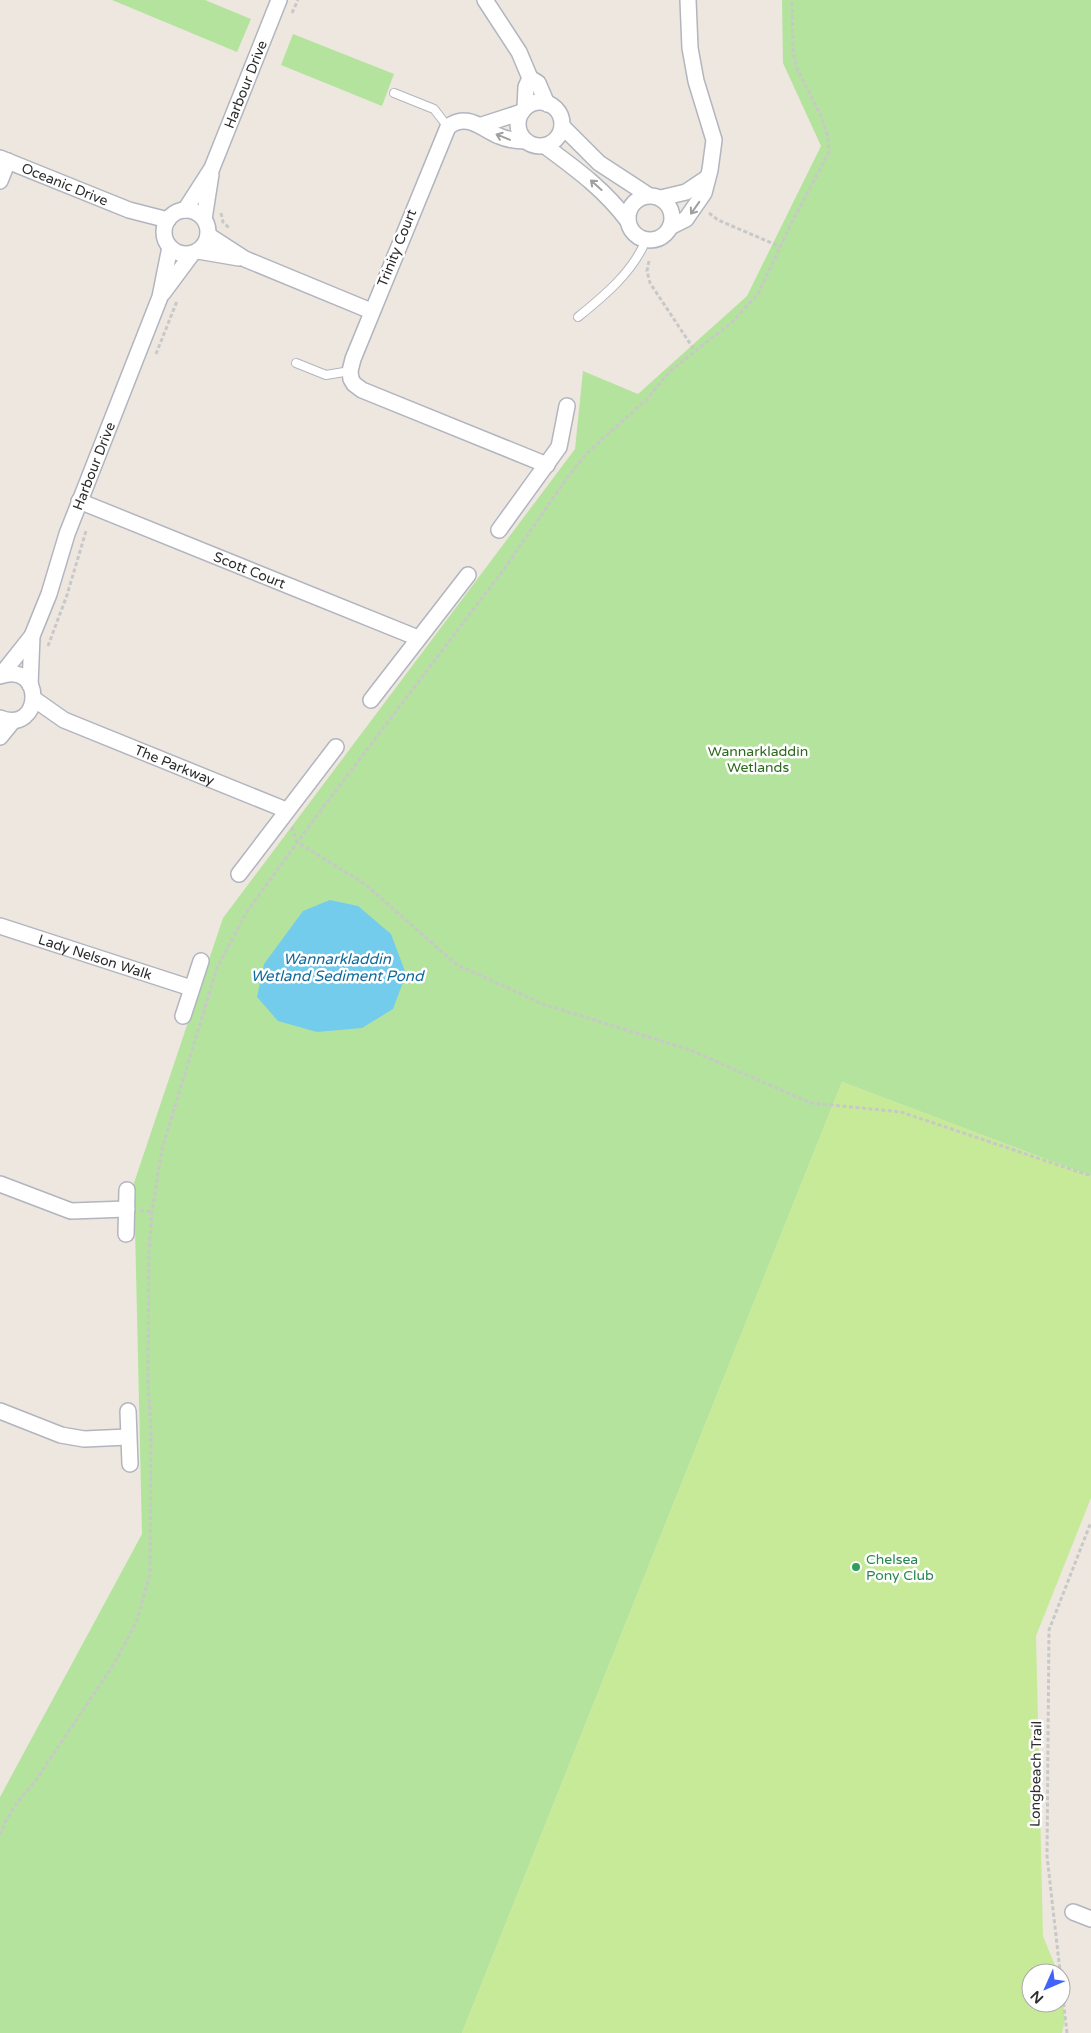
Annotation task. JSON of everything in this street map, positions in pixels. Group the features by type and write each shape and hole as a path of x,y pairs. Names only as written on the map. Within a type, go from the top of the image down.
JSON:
{"street":[{"name":"Harbour Drive","path":"185,210 212,168 279,0"},
{"path":"486,0 519,52 530,78 538,83 547,104 558,113 562,126 599,163 654,197 666,202 672,214 670,227"},
{"path":"545,146 583,173 616,204 628,221 634,234 646,240 660,238 670,227 680,223 692,213 704,193 714,140 696,81 690,48 688,0"},
{"path":"530,78 526,87 523,110 518,124 522,136 526,141 535,146 545,146 558,137 562,126"},
{"path":"482,125 523,110 535,103 547,104"},
{"path":"448,127 458,121 482,125 497,135 513,141 526,141"},
{"name":"Trinity Court","path":"350,371 371,311 448,127"},
{"path":"0,181 4,160"},
{"name":"Oceanic Drive","path":"4,160 129,210 168,220"},
{"name":"Harbour Drive","path":"204,219 212,168"},
{"path":"628,221 630,207 635,201 682,193 707,178"},
{"name":"Oceanic Drive","path":"129,210 167,241"},
{"path":"195,252 206,241 208,235 204,219 192,211 178,212 168,220 167,241 180,253 195,252 245,259"},
{"path":"208,235 245,259 371,311"},
{"name":"Harbour Drive","path":"0,675 32,636 49,594 79,501 160,297 167,241"},
{"name":"Harbour Drive","path":"160,297 195,252"},
{"path":"350,371 354,384 362,390 547,465"},
{"path":"498,530 547,465 561,443 567,406"},
{"name":"Scott Court","path":"79,501 418,638"},
{"path":"372,700 468,575"},
{"name":"Harbour Drive","path":"32,636 32,692"},
{"name":"The Parkway","path":"0,675 14,674 21,676 32,692 64,720 286,810"},
{"path":"0,737 12,718 29,711 32,692"},
{"name":"The Parkway","path":"12,718 64,720"},
{"path":"239,874 336,746"},
{"name":"Lady Nelson Walk","path":"0,926 191,988"},
{"path":"183,1016 191,988 202,961"},
{"path":"0,1184 72,1211 127,1209"},
{"path":"126,1234 127,1190"},
{"path":"0,1411 61,1435 84,1439 128,1437"},
{"path":"128,1412 130,1464"},
{"path":"1073,1912 1091,1919"}],"lane":[{"path":"394,93 434,109 448,127"},
{"path":"578,317 619,280 640,255 646,240"},
{"path":"296,363 328,375 350,371"}],"path":[{"path":"291,16 298,0"},
{"path":"0,1835 5,1822 17,1804 36,1780 112,1667 136,1623 150,1574 149,1250 162,1149 217,968 246,913 297,842 504,569 575,467 586,454 647,399 670,371 731,322 758,294 829,152 828,136 820,114 797,68 793,52 792,0"},
{"path":"220,207 223,222 234,234"},
{"path":"708,213 718,220 781,247"},
{"path":"650,256 647,270 650,283 695,351"},
{"path":"154,360 181,294"},
{"path":"297,842 365,884 457,965 543,1004 690,1050 811,1103 901,1112 1091,1176"},
{"name":"Longbeach Trail","path":"1067,2033 1055,1909 1047,1856 1049,1630 1091,1522"}],"green space":[{"path":"112,0 205,0 251,19 237,52"},
{"name":"Wannarkladdin Wetlands","path":"782,0 1091,0 1091,1176 842,1082 462,2033 0,2033 0,1797 142,1534 134,1183 223,918 575,449 583,371 638,394 747,296 821,146 783,63"},
{"path":"293,34 394,74 382,106 281,65"},
{"name":"Chelsea Pony Club","path":"842,1082 1091,1176 1091,1498 1036,1636 1043,1936 1054,1963 1021,1963 1021,2013 1064,2013 1065,2020 1062,2033 462,2033"}],"water":[{"name":"Wannarkladdin Wetland Sediment Pond","path":"330,900 358,906 391,934 406,974 393,1009 362,1028 317,1032 278,1021 257,997 264,964 303,911"}],"place":[{"name":"Chelsea Pony Club","path":"856,1567"}]}
